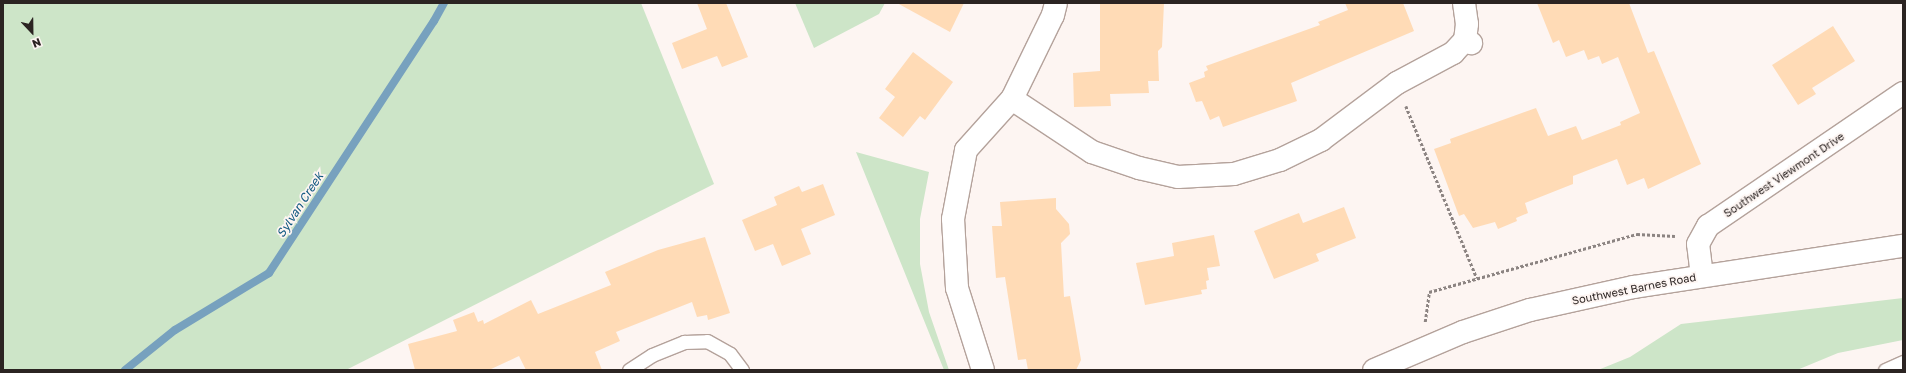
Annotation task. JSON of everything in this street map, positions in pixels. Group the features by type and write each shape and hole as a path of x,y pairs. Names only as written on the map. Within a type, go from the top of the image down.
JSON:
{"street":[{"path":"983,370 957,288 953,219 966,150 1012,99 1053,15 1056,3"},
{"path":"1012,99 1092,152 1139,168 1178,177 1234,174 1280,160 1321,140 1397,84 1436,64 1453,53 1468,41 1464,3"},
{"name":"Southwest Viewmont Drive","path":"1698,244 1701,235 1718,219 1903,93"},
{"path":"1698,244 1702,276"},
{"name":"Southwest Barnes Road","path":"1374,370 1463,332 1530,310 1634,287 1903,246"}],"lane":[{"path":"629,370 652,355 684,342 708,341 730,354 742,370"},
{"path":"1885,370 1903,362"}],"path":[{"path":"1397,84 1477,278"},
{"path":"1432,346 1424,318 1429,292 1637,234 1667,234 1698,244"}],"green space":[{"path":"3,3 641,3 714,184 346,370 3,370"},
{"path":"795,3 885,3 879,14 814,48"},
{"path":"856,152 929,172 920,219 920,264 929,312 949,370 944,370"},
{"path":"1903,298 1903,340 1838,353 1797,370 1598,370 1630,357 1681,324"}],"building":[{"path":"697,3 726,3 748,57 722,67 717,56 682,69 672,43 707,29"},
{"path":"897,3 964,3 950,32"},
{"path":"1164,3 1162,47 1158,51 1159,81 1148,81 1149,93 1110,94 1111,106 1074,107 1073,73 1100,71 1100,4"},
{"path":"1345,3 1403,3 1414,31 1291,83 1297,101 1223,127 1219,116 1210,120 1202,101 1196,102 1189,83 1205,77 1204,72 1208,70 1206,66 1320,25 1318,22 1348,10"},
{"path":"1537,3 1629,3 1648,53 1654,51 1701,164 1648,189 1644,178 1627,185 1617,159 1573,176 1573,184 1525,203 1528,213 1516,218 1517,221 1498,229 1495,222 1473,228 1464,214 1459,216 1434,149 1451,143 1450,139 1536,108 1548,136 1576,126 1582,140 1621,125 1620,122 1640,113 1618,57 1602,64 1599,56 1588,60 1584,50 1566,57 1559,40 1553,43"},
{"path":"1833,26 1855,61 1812,88 1816,94 1798,105 1772,65"},
{"path":"913,52 953,82 925,120 920,116 903,137 879,118 895,97 885,89"},
{"path":"823,184 835,215 801,229 811,254 782,266 773,244 755,251 742,220 777,205 774,197 799,186 802,192"},
{"path":"1056,198 1056,209 1069,224 1070,234 1061,243 1064,297 1070,296 1081,360 1076,370 1028,370 1026,359 1018,360 1005,277 996,278 992,226 1002,226 1000,202"},
{"path":"1344,207 1356,238 1316,254 1319,261 1274,279 1254,231 1299,213 1303,223"},
{"path":"1214,235 1220,266 1207,268 1209,280 1206,281 1207,289 1201,290 1202,294 1145,305 1136,263 1174,256 1172,243"},
{"path":"705,237 730,313 708,320 707,315 697,317 692,302 616,332 620,341 595,352 602,370 526,370 519,356 489,370 415,370 408,344 457,331 453,320 474,312 478,322 483,320 484,324 531,300 538,314 611,285 605,272 658,250"}],"waterway":[{"name":"Sylvan Creek","path":"125,370 175,330 269,273 434,21 444,3"}]}
